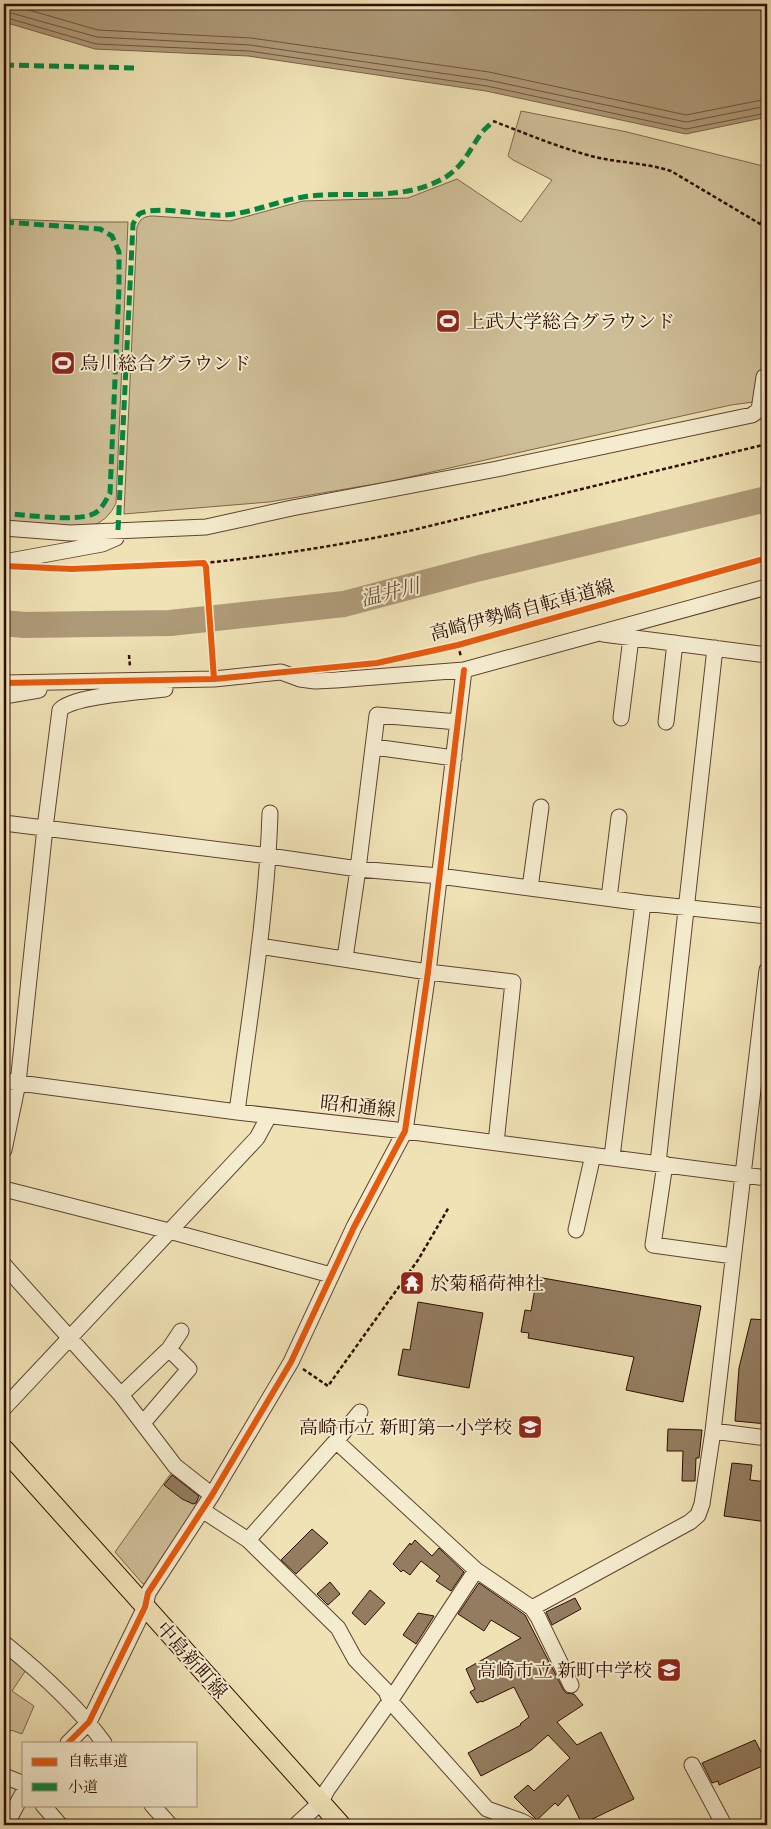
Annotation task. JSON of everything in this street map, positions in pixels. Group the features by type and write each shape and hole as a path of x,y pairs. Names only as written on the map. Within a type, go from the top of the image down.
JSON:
{"main road":[{"name":"中島新町線","path":"4,1450 341,1825"}],"street":[{"path":"4,528 70,533 206,527 292,508 498,469 752,415 759,410 764,377 767,377"},
{"path":"4,562 102,544 116,538 118,530"},
{"path":"4,683 187,680 281,672 300,679 315,681 365,679 456,671 767,587"},
{"path":"596,633 767,655"},
{"path":"621,718 631,638"},
{"path":"666,722 675,643"},
{"path":"714,648 653,1246 734,1256"},
{"path":"69,1742 89,1722 145,1606 148,1593 212,1495 291,1362 354,1227 405,1131 428,972 458,722 456,671"},
{"path":"4,1150 11,1082 60,710 64,705 93,698 176,688 187,680"},
{"path":"4,696 37,691 50,683"},
{"path":"345,958 377,715 458,722"},
{"path":"374,747 454,758"},
{"path":"530,888 541,807"},
{"path":"237,1112 269,856 270,813"},
{"path":"609,898 619,816"},
{"path":"4,823 358,869 439,876 686,908 767,916"},
{"path":"612,1157 643,902"},
{"path":"259,946 428,972 513,982 496,1143"},
{"path":"532,1608 690,1522 698,1515 702,1504 712,1431 767,970"},
{"name":"昭和通線","path":"11,1082 767,1178"},
{"path":"4,1408 257,1138 269,1116"},
{"path":"576,1230 593,1155"},
{"path":"4,1189 169,1230 331,1274"},
{"path":"4,1265 121,1394 175,1466 212,1495"},
{"path":"121,1394 169,1349 181,1331"},
{"path":"142,1423 189,1369 169,1349"},
{"path":"248,1540 360,1412"},
{"path":"712,1431 767,1438"},
{"path":"336,1441 476,1570 532,1608 571,1685"},
{"path":"202,1510 248,1540 338,1628 355,1660 386,1690 390,1701 487,1809 529,1825"},
{"path":"296,1825 321,1802 327,1790 390,1701 476,1570"},
{"path":"4,1642 89,1722 103,1742"},
{"path":"692,1765 724,1825"},
{"path":"4,1776 22,1783"},
{"path":"6,1825 22,1795"},
{"path":"44,1806 60,1825"},
{"path":"153,1806 170,1825"}],"path":[{"path":"493,122 568,150 598,157 654,165 671,171 767,228"},
{"path":"761,224 767,200"},
{"path":"195,563 267,557 409,531 767,444"},
{"path":"291,1362 328,1386 418,1260 449,1207"}],"shaded area":[{"name":"上武大学総合グラウンド","path":"521,111 627,132 767,167 767,417 751,421 753,402 731,405 387,482 269,502 124,514 137,227 141,220 145,217 153,216 230,221 303,201 408,198 457,179 521,222 552,180 508,156"},
{"name":"烏川総合グラウンド","path":"4,219 128,222 116,503 105,518 88,527 4,523"},
{"path":"174,1469 205,1494 149,1582 143,1584 115,1552"},
{"path":"11,1655 26,1670 12,1691 34,1706 22,1734 11,1730 4,1743 4,1668"}],"water":[{"path":"4,4 767,4 767,117 686,134 486,91 248,56 95,49 4,22"}],"building":[{"path":"537,1277 701,1306 683,1402 626,1390 634,1357 528,1338 529,1333 521,1332 525,1310 531,1311"},
{"path":"418,1302 483,1313 469,1388 398,1375 403,1349 410,1350"},
{"path":"751,1319 767,1320 767,1424 735,1421 739,1368"},
{"path":"668,1429 702,1430 699,1458 696,1458 695,1481 682,1481 683,1451 667,1451"},
{"path":"732,1463 752,1465 750,1480 767,1482 767,1522 724,1516"},
{"path":"172,1475 199,1496 196,1503 193,1504 182,1499 164,1485"},
{"path":"312,1529 328,1543 296,1574 281,1560"},
{"path":"415,1540 432,1556 439,1548 464,1572 451,1591 436,1581 440,1576 421,1561 410,1575 403,1570 401,1572 393,1564 410,1543 411,1545"},
{"path":"330,1582 340,1594 328,1605 317,1594"},
{"path":"479,1583 525,1615 563,1689 566,1693 574,1694 583,1705 557,1722 577,1745 601,1732 634,1799 582,1824 568,1795 558,1806 555,1803 537,1820 514,1797 528,1785 534,1791 570,1758 548,1735 531,1750 481,1776 468,1753 521,1725 529,1717 514,1687 477,1703 470,1692 475,1689 466,1669 521,1638 491,1620 484,1631 458,1614"},
{"path":"370,1590 385,1603 365,1625 352,1613"},
{"path":"575,1598 581,1609 552,1625 546,1612"},
{"path":"418,1613 434,1616 416,1644 403,1635"},
{"path":"755,1740 767,1764 719,1785 718,1781 712,1783 702,1763"}],"waterway":[{"name":"温井川","path":"4,623 24,625 170,623 344,604 480,568 767,499"}],"marked path":[{"path":"4,65 138,68"},
{"path":"118,530 133,224 139,214 147,211 169,210 225,215 245,212 303,197 410,191 428,186 456,169 469,153 481,133 493,121"},
{"path":"4,222 100,229 112,236 119,252 110,493 103,505 93,514 75,518 4,513"}],"cycle path":[{"name":"高崎伊勢崎自転車道線","path":"4,683 214,679 377,663 458,645 767,558"},
{"path":"4,566 72,569 204,563 206,567 214,679"},
{"path":"69,1742 89,1722 145,1607 148,1593 212,1495 291,1362 354,1227 405,1131 428,972 464,670"}],"place":[{"name":"上武大学総合グラウンド","path":"448,321"},
{"name":"烏川総合グラウンド","path":"63,363"},
{"name":"於菊稲荷神社","path":"412,1283"},
{"name":"高崎市立 新町第一小学校","path":"530,1427"},
{"name":"高崎市立 新町中学校","path":"669,1670"}]}
